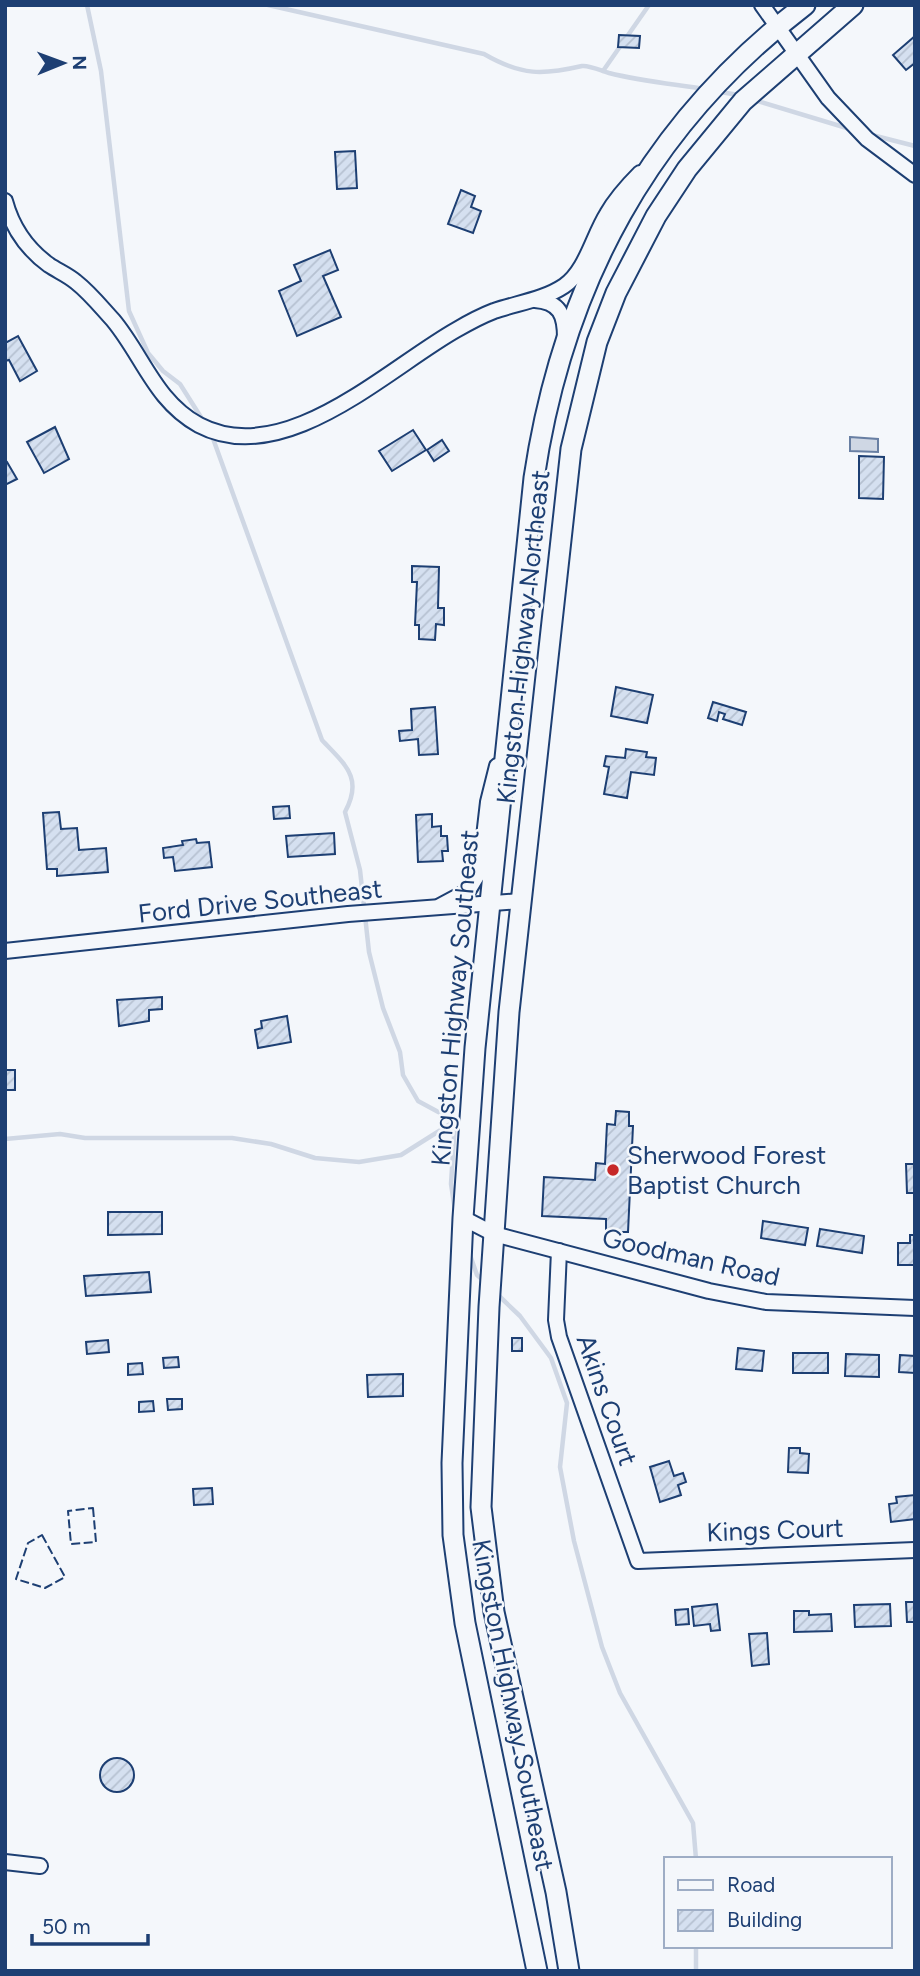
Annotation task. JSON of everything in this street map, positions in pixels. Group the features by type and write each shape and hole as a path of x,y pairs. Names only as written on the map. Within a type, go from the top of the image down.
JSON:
{"main road":[{"name":"Kingston Highway Southeast","path":"537,1971 465,1623 453,1535 453,1384 463,1218 488,903 534,478 540,435 579,298 601,251 642,179 667,144 726,75 779,25 805,5"},
{"name":"Kingston Highway Northeast","path":"569,1971 556,1892 494,1612 482,1534 481,1472 509,1012 566,478 594,352 616,293 651,225 687,169 743,102 853,5"}],"street":[{"path":"762,5 779,25 828,98 867,139 915,175"},
{"path":"5,201 26,244 49,264 75,280 100,305 122,331 165,398 200,425 236,436 280,433 340,404 456,330 492,312 534,300 565,286 574,276 606,214 623,191 667,144"},
{"path":"534,300 555,304 562,313 565,340"},
{"path":"434,908 468,891 480,871 488,802 509,717"},
{"name":"Ford Drive Southeast","path":"5,951 348,914 520,901"},
{"name":"Goodman Road","path":"463,1218 494,1234 709,1291 766,1301 915,1308"},
{"name":"Akins Court","path":"559,1251 556,1320 559,1337 638,1561"},
{"name":"Kings Court","path":"638,1561 915,1550"},
{"path":"5,1862 40,1866"}],"shaded area":[{"path":"850,437 878,439 878,452 850,451"}],"building":[{"path":"619,35 640,36 639,48 618,47"},
{"path":"915,36 915,63 906,70 893,55"},
{"path":"355,151 357,188 337,189 335,152"},
{"path":"461,190 475,196 471,207 481,211 473,233 448,224"},
{"path":"330,250 338,270 323,276 341,317 297,336 279,291 301,281 294,265"},
{"path":"18,336 37,371 20,381 9,360 5,361 5,343"},
{"path":"55,427 69,459 44,473 27,442"},
{"path":"413,430 426,450 392,471 379,451"},
{"path":"442,440 449,451 434,461 427,450"},
{"path":"859,456 884,457 883,499 859,498"},
{"path":"7,462 17,479 5,485 5,463"},
{"path":"412,566 439,567 438,608 444,608 444,625 436,624 435,640 419,639 419,625 415,625 417,582 412,582"},
{"path":"616,687 653,695 647,723 611,716"},
{"path":"713,702 746,712 742,725 723,719 725,714 719,712 717,721 708,718"},
{"path":"435,707 438,754 419,755 418,739 400,741 399,731 412,730 411,709"},
{"path":"626,749 647,752 646,757 656,758 654,775 631,772 627,798 604,794 609,767 604,766 606,756 625,758"},
{"path":"289,806 290,818 274,819 273,807"},
{"path":"59,812 61,829 77,828 79,850 106,848 108,872 57,876 57,869 47,869 43,813"},
{"path":"432,814 432,827 441,826 441,836 447,836 448,851 442,851 443,861 418,862 416,815"},
{"path":"334,833 335,854 288,857 286,836"},
{"path":"196,839 197,843 209,842 212,867 175,871 173,857 164,858 163,848 183,845 182,841"},
{"path":"162,997 162,1009 149,1010 149,1021 119,1026 117,1000"},
{"path":"287,1016 291,1042 258,1048 255,1030 262,1028 261,1021"},
{"path":"5,1070 15,1070 15,1090 5,1090"},
{"name":"Sherwood Forest Baptist Church","path":"616,1111 629,1112 629,1126 633,1126 628,1232 606,1232 606,1219 542,1216 544,1177 595,1180 596,1163 605,1164 607,1124 615,1125"},
{"path":"906,1164 915,1164 915,1193 907,1193"},
{"path":"108,1212 162,1212 162,1234 108,1235"},
{"path":"763,1221 808,1228 805,1245 761,1238"},
{"path":"820,1229 864,1236 862,1253 817,1246"},
{"path":"910,1235 915,1235 915,1265 898,1265 898,1243 910,1243"},
{"path":"149,1272 151,1292 86,1296 84,1276"},
{"path":"512,1338 522,1338 522,1351 512,1351"},
{"path":"108,1340 109,1352 87,1354 86,1342"},
{"path":"738,1348 764,1351 762,1371 736,1369"},
{"path":"793,1353 828,1353 828,1373 793,1373"},
{"path":"846,1354 879,1355 879,1377 845,1376"},
{"path":"900,1355 915,1356 915,1373 899,1372"},
{"path":"178,1357 179,1367 164,1368 163,1358"},
{"path":"142,1363 143,1374 128,1375 128,1364"},
{"path":"403,1374 403,1396 368,1397 367,1375"},
{"path":"167,1399 182,1399 182,1409 168,1410"},
{"path":"153,1401 154,1411 139,1412 139,1402"},
{"path":"789,1448 800,1448 800,1453 809,1454 808,1473 788,1472"},
{"path":"669,1461 674,1476 683,1473 686,1482 678,1485 681,1495 660,1502 650,1467"},
{"path":"212,1488 213,1504 194,1505 193,1489"},
{"path":"915,1495 915,1519 891,1522 889,1504 897,1503 896,1497"},
{"path":"906,1602 915,1602 915,1622 907,1622"},
{"path":"717,1604 720,1630 711,1631 710,1624 694,1626 692,1607"},
{"path":"890,1604 891,1626 855,1627 854,1605"},
{"path":"688,1609 689,1624 676,1625 675,1610"},
{"path":"794,1611 809,1611 809,1615 831,1614 832,1631 794,1632"},
{"path":"767,1633 769,1664 752,1666 749,1634"},
{"path":"117,1758 129,1763 134,1775 129,1787 117,1792 105,1787 100,1775 105,1763"}],"waterway":[{"path":"87,5 101,71 129,311 148,353 163,371 180,384 204,422"},
{"path":"268,5 484,54 521,70 544,72 585,66 633,78 705,89"},
{"path":"603,71 649,5"},
{"path":"720,92 739,95"},
{"path":"754,100 850,129"},
{"path":"868,134 915,146"},
{"path":"211,433 322,740 344,764 352,780 353,789 345,812 360,870 369,952 383,1008 400,1052 403,1075 418,1101 455,1121"},
{"path":"455,1121 451,1184 456,1217"},
{"path":"5,1139 60,1134 85,1138 232,1138 271,1144 315,1158 359,1162 401,1155 455,1121"},
{"path":"470,1255 477,1275 484,1281"},
{"path":"497,1294 520,1316 551,1358 567,1403 560,1467 574,1541 602,1647 620,1693 693,1823 696,1857"},
{"path":"696,1948 696,1971"}],"fence":[{"path":"93,1508 96,1542 71,1544 68,1511 93,1508"},
{"path":"42,1535 65,1577 45,1588 16,1579 28,1543 42,1535"}],"place":[{"name":"Sherwood Forest Baptist Church","path":"613,1170"}]}
